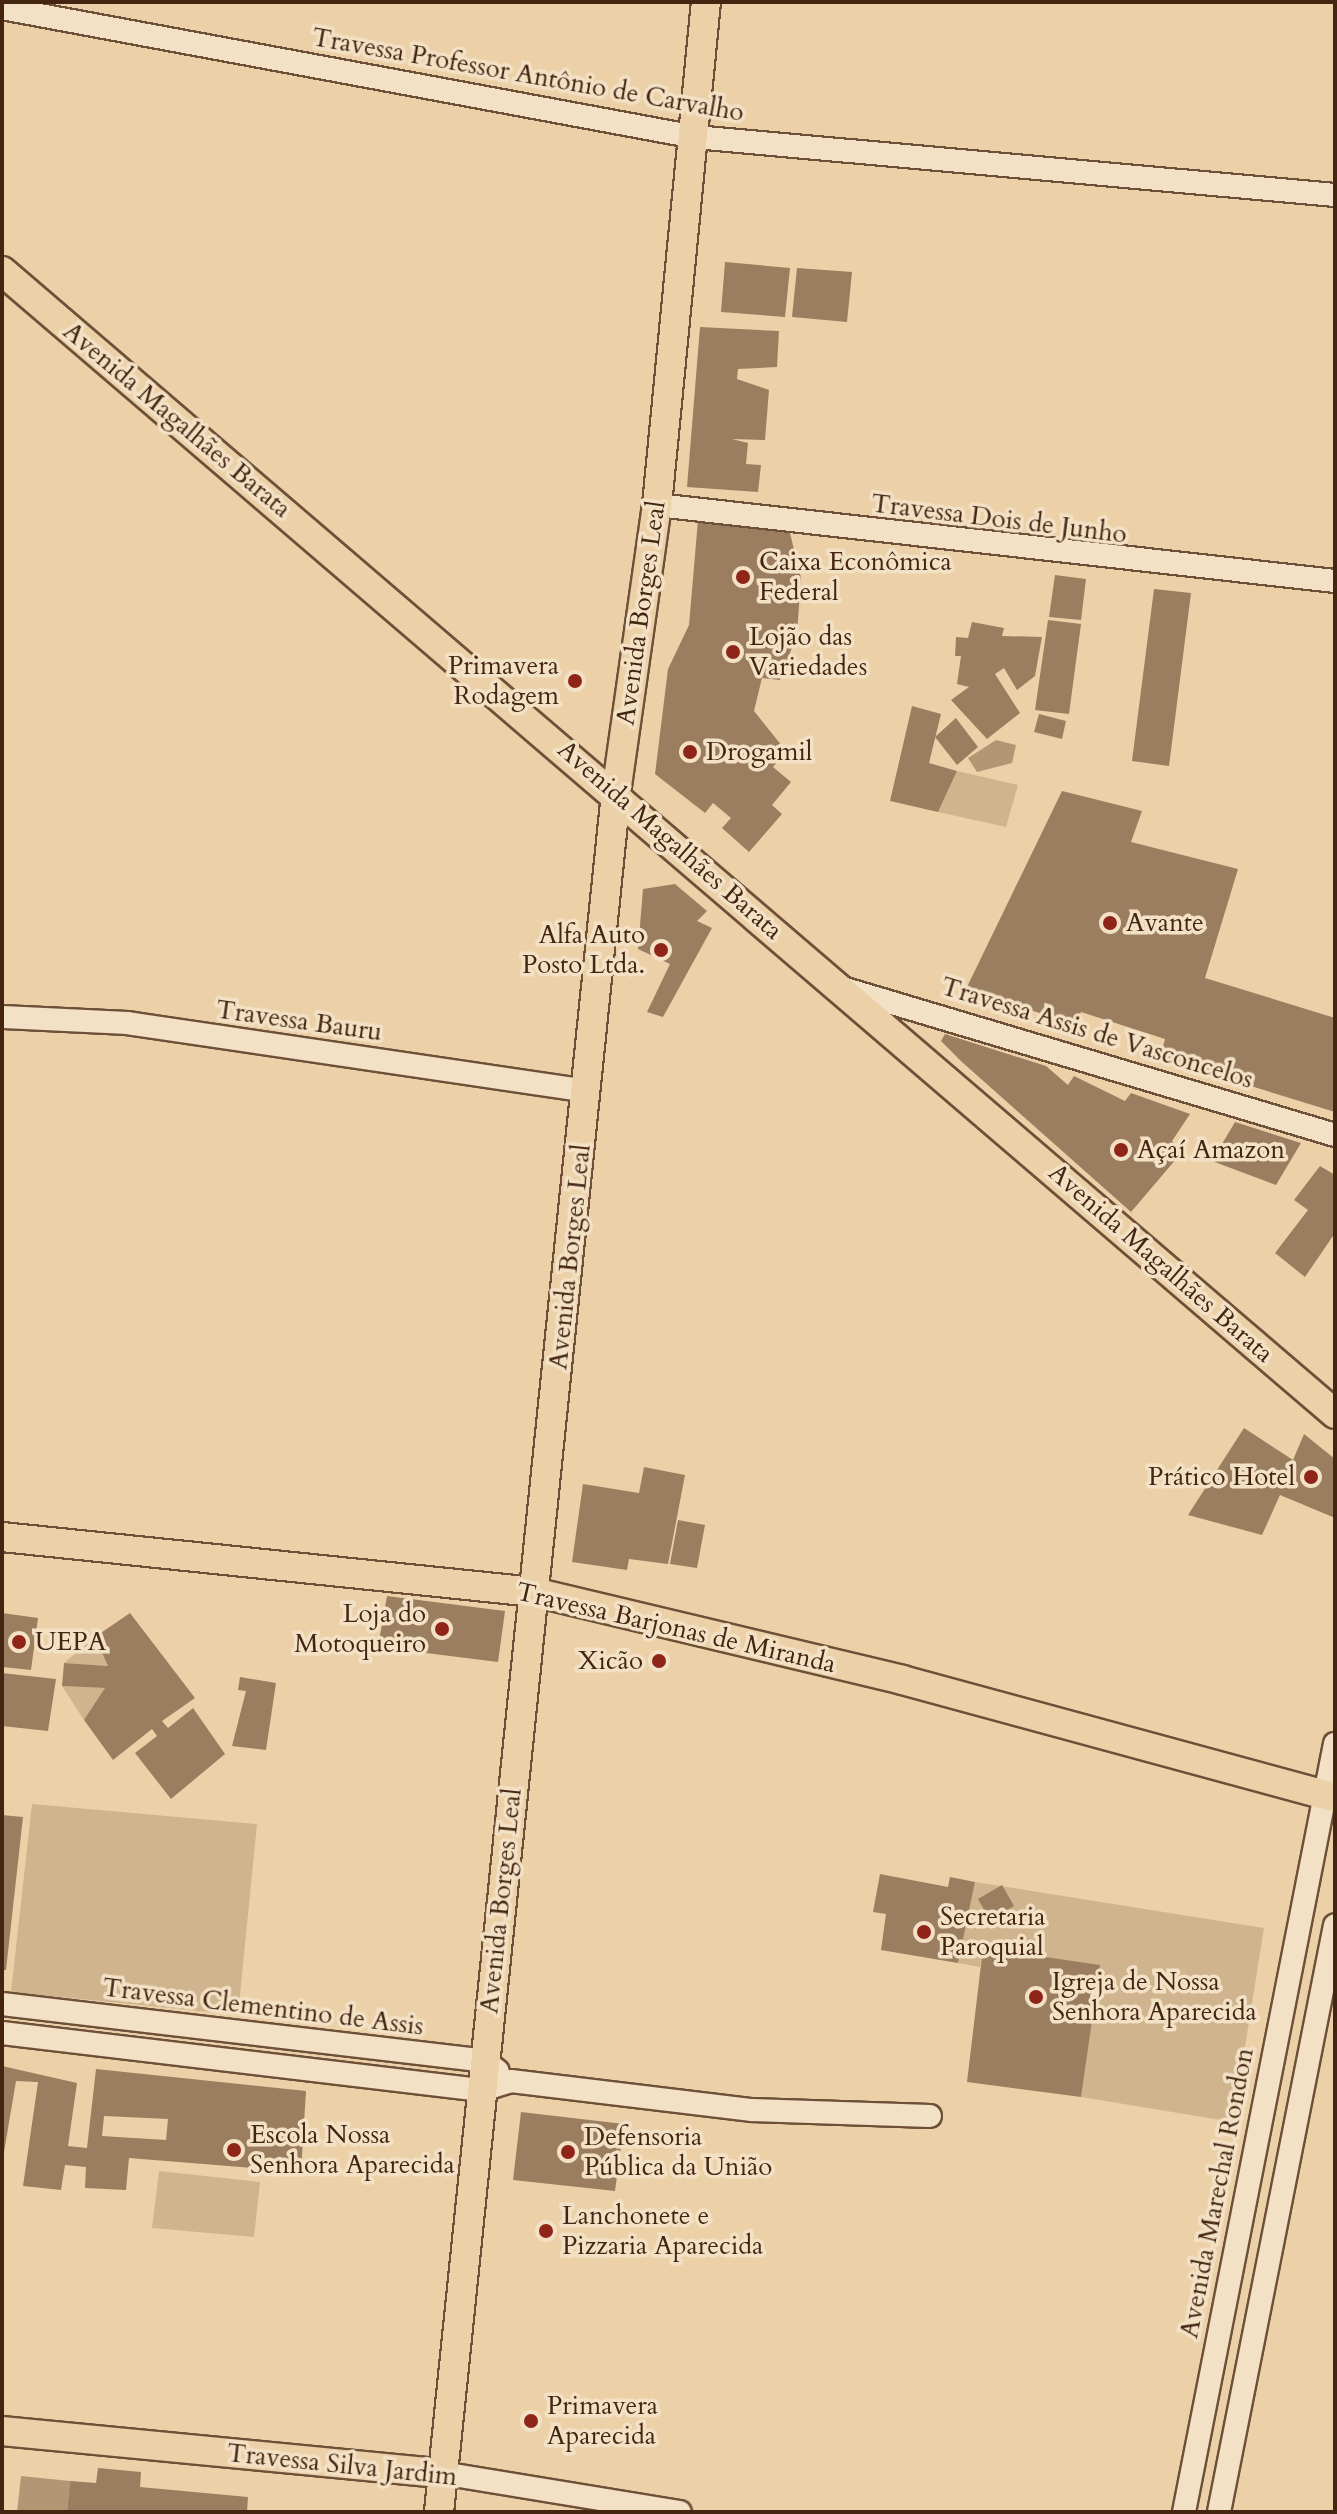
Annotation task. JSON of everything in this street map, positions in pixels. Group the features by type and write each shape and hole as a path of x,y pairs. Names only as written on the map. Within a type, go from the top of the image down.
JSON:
{"main road":[{"name":"Avenida Borges Leal","path":"439,2512 616,793 657,505 706,2"},
{"name":"Avenida Magalhães Barata","path":"2,271 616,793 1335,1414"},
{"name":"Travessa Barjonas de Miranda","path":"2,1537 534,1592 902,1680 1330,1796"},
{"name":"Travessa Silva Jardim","path":"2,2431 441,2473"}],"street":[{"name":"Travessa Professor Antônio de Carvalho","path":"2,4 695,137 1335,195"},
{"name":"Travessa Dois de Junho","path":"657,505 1335,581"},
{"name":"Travessa Assis de Vasconcelos","path":"842,988 1335,1135"},
{"name":"Travessa Bauru","path":"2,1017 127,1023 587,1091"},
{"name":"Avenida Marechal Rondon","path":"1184,2512 1216,2334 1295,1948 1330,1796 1335,1744"},
{"path":"1219,2512 1335,1925"},
{"path":"1295,1948 1330,1954"},
{"name":"Travessa Clementino de Assis","path":"2,2004 485,2061"},
{"path":"2,2033 482,2090 511,2081 752,2110 930,2116"},
{"path":"485,2061 511,2081"},
{"path":"1216,2334 1254,2341"},
{"name":"Travessa Silva Jardim","path":"441,2473 680,2512"}],"shaded area":[{"path":"996,740 1016,745 1012,763 977,772 968,758"},
{"path":"957,771 1018,785 1006,827 938,812"},
{"path":"95,1637 108,1666 64,1663"},
{"path":"62,1686 105,1688 106,1696 84,1720"},
{"path":"32,1804 257,1824 238,2015 11,1992"},
{"path":"975,1882 1264,1928 1233,2122 1081,2097 1099,1965 983,1949 980,1967 958,1963"},
{"path":"159,2171 260,2182 254,2237 152,2228"},
{"path":"21,2476 70,2481 67,2512 17,2512"}],"building":[{"path":"725,262 790,268 785,317 721,312"},
{"path":"797,268 852,272 847,322 792,317"},
{"path":"700,327 779,331 777,367 738,369 737,379 769,390 765,440 732,439 748,443 746,464 761,465 758,492 687,487"},
{"path":"698,520 790,533 801,578 797,634 780,680 762,678 754,711 786,751 773,767 791,782 772,805 782,814 749,852 722,828 731,818 713,803 705,813 655,774 668,669 689,625"},
{"path":"1055,575 1086,579 1081,620 1049,617"},
{"path":"1154,589 1191,593 1169,766 1132,761"},
{"path":"1048,620 1081,624 1069,714 1035,710"},
{"path":"972,622 1004,628 1002,636 1042,637 1035,676 1017,690 1004,668 995,674 1020,713 987,739 951,700 969,687 957,684 961,656 955,656 956,637 968,638"},
{"path":"912,706 941,714 929,763 957,771 938,812 890,801"},
{"path":"1039,714 1066,721 1062,739 1034,732"},
{"path":"956,718 978,747 957,765 935,737"},
{"name":"Avante","path":"1062,791 1142,811 1131,842 1238,869 1205,978 1335,1018 1335,1112 1160,1058 1165,1039 1081,1012 1076,1025 966,989"},
{"path":"675,884 707,911 697,921 712,928 663,1017 647,1012 670,964 638,949 643,889"},
{"path":"945,1034 1046,1066 1068,1085 1074,1076 1125,1101 1131,1093 1190,1114 1172,1141 1183,1151 1131,1212 962,1062 941,1041"},
{"path":"1235,1122 1301,1143 1276,1185 1212,1161"},
{"path":"1320,1166 1335,1175 1335,1233 1305,1277 1275,1253 1308,1210 1294,1200"},
{"path":"1244,1428 1293,1460 1304,1434 1335,1459 1335,1518 1280,1495 1262,1535 1188,1515"},
{"path":"644,1467 685,1475 668,1564 629,1559 627,1570 572,1562 583,1484 639,1493"},
{"path":"678,1520 705,1525 697,1568 670,1564"},
{"name":"Loja do Motoqueiro","path":"387,1596 505,1611 498,1662 378,1647"},
{"name":"UEPA","path":"2,1613 38,1618 31,1670 2,1667"},
{"name":"UEPA","path":"130,1613 195,1698 162,1721 168,1728 193,1708 225,1754 171,1799 135,1753 157,1736 152,1729 113,1760 84,1720 105,1688 62,1686 64,1663 108,1666 95,1637"},
{"name":"UEPA","path":"2,1673 56,1679 48,1731 2,1726"},
{"path":"240,1677 276,1683 266,1750 232,1746 246,1691 238,1690"},
{"path":"2,1815 23,1817 6,1970 2,1970"},
{"name":"Secretaria Paroquial","path":"880,1874 948,1887 950,1877 975,1882 958,1963 881,1950 886,1914 873,1912"},
{"path":"1002,1885 1014,1906 990,1920 978,1899"},
{"name":"Igreja de Nossa Senhora Aparecida","path":"983,1948 1100,1965 1081,2097 967,2082"},
{"path":"2,2066 77,2083 68,2146 87,2148 96,2069 306,2091 301,2172 129,2158 126,2190 85,2188 86,2167 65,2165 61,2190 23,2186 38,2082 16,2081 2,2164","holes":["104,2116 168,2119 166,2140 102,2136"]},
{"name":"Defensoria Pública da União","path":"521,2112 624,2124 615,2191 513,2180"},
{"path":"98,2468 141,2472 140,2487 248,2497 247,2512 67,2512 70,2481 96,2483"}],"place":[{"name":"Caixa Econômica Federal","path":"743,577"},
{"name":"Lojão das Variedades","path":"733,652"},
{"name":"Primavera Rodagem","path":"575,681"},
{"name":"Drogamil","path":"690,752"},
{"name":"Avante","path":"1110,923"},
{"name":"Alfa Auto Posto Ltda.","path":"661,950"},
{"name":"Açaí Amazon","path":"1121,1150"},
{"name":"Prático Hotel","path":"1311,1477"},
{"name":"Loja do Motoqueiro","path":"442,1629"},
{"name":"UEPA","path":"19,1642"},
{"name":"Xicão","path":"659,1661"},
{"name":"Secretaria Paroquial","path":"924,1932"},
{"name":"Igreja de Nossa Senhora Aparecida","path":"1036,1997"},
{"name":"Escola Nossa Senhora Aparecida","path":"234,2150"},
{"name":"Defensoria Pública da União","path":"568,2152"},
{"name":"Lanchonete e Pizzaria Aparecida","path":"546,2231"},
{"name":"Primavera Aparecida","path":"531,2421"}]}
